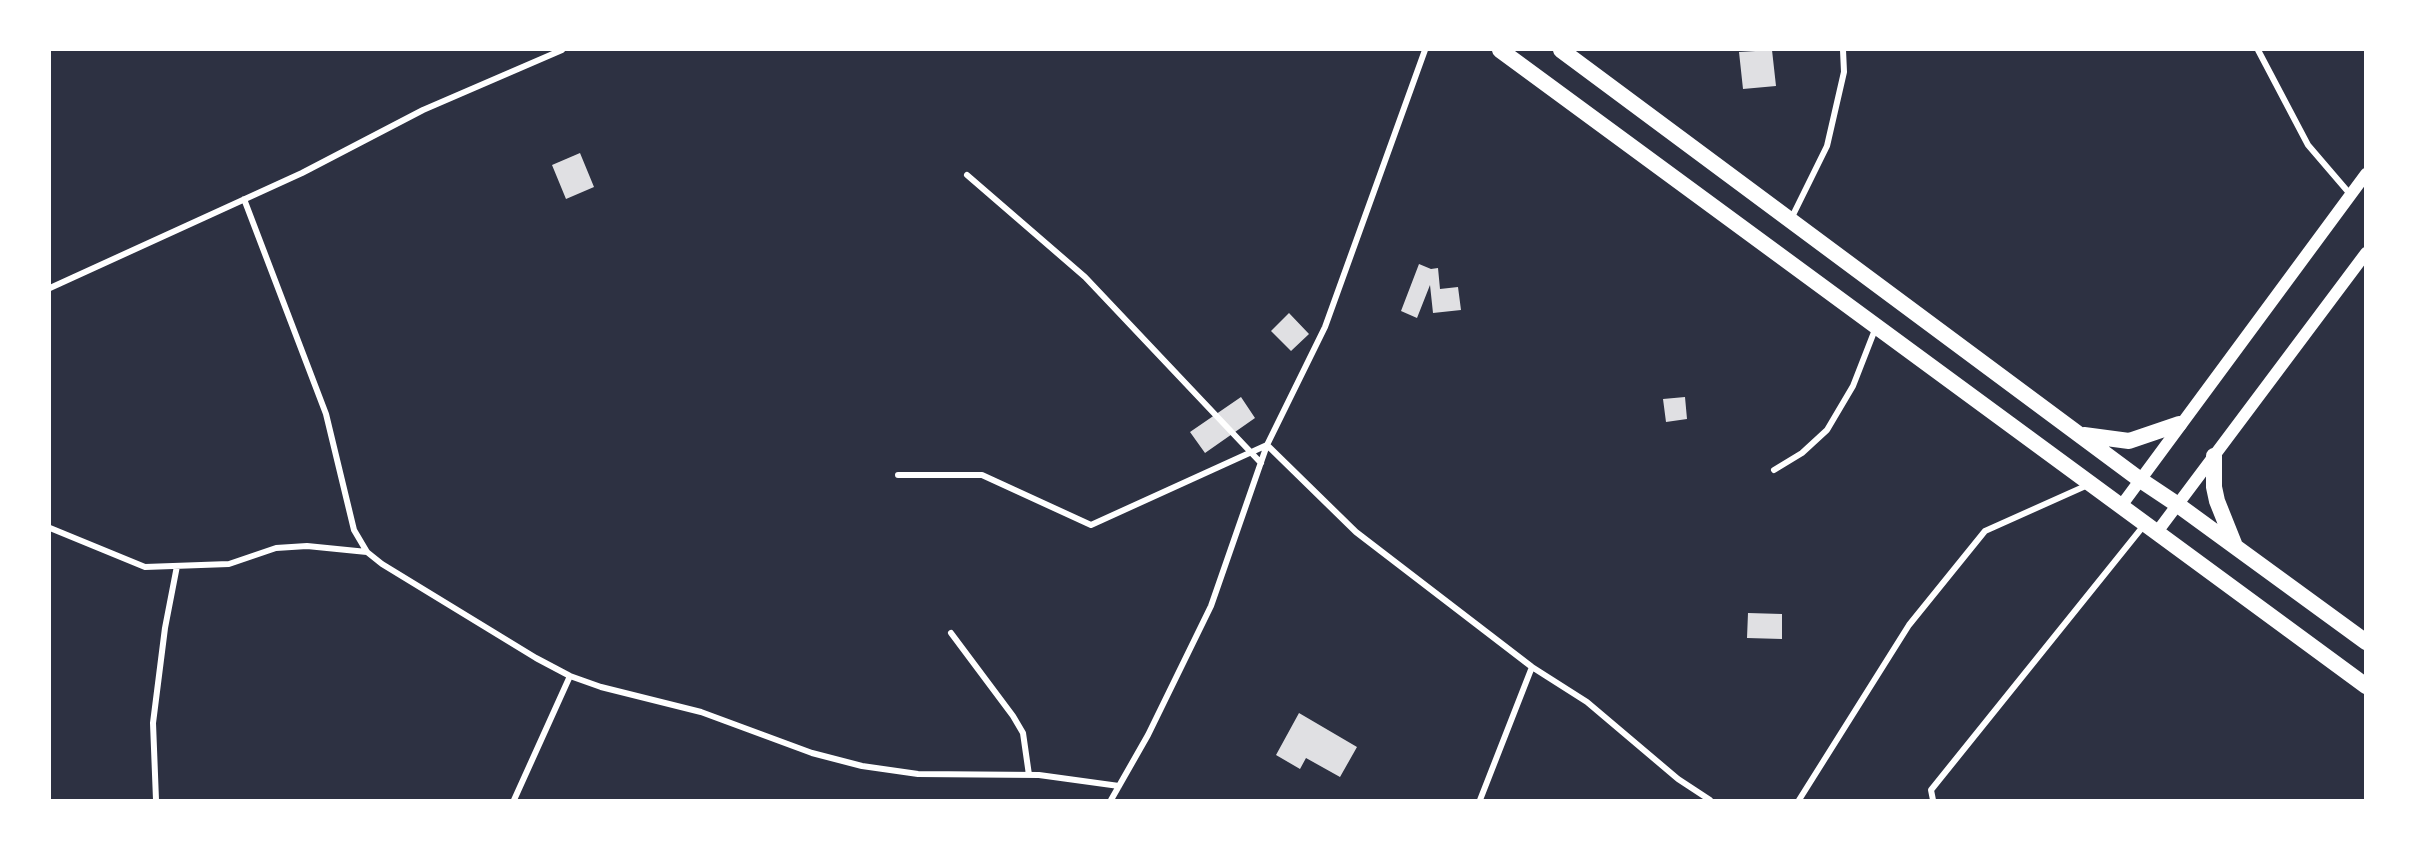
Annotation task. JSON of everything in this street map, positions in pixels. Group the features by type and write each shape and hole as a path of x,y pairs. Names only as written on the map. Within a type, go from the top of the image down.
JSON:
{"highway":[{"path":"1500,50 2366,686"},
{"path":"1561,50 2139,479 2366,642"},
{"path":"2079,434 2129,441 2179,424"},
{"path":"2214,456 2214,488 2217,501 2235,547"}],"main road":[{"path":"2121,506 2179,424 2366,174"},
{"path":"2151,528 2178,505 2366,253"}],"street":[{"path":"50,288 302,173 423,110 562,50"},
{"path":"1111,801 1148,735 1211,606 1267,445 1293,388 1325,327 1425,50"},
{"path":"1791,219 1827,146 1844,72 1843,50"},
{"path":"2258,50 2308,145 2350,194"},
{"path":"967,175 1085,277 1261,463"},
{"path":"244,199 326,414 354,530 367,552 382,564 570,676 601,687 701,711 812,753 862,766 918,774 1029,775 1119,786"},
{"path":"1774,470 1802,453 1827,430 1853,386 1876,327"},
{"path":"898,476 982,475 1091,525 1267,445"},
{"path":"1267,445 1356,532 1532,667 1587,702 1678,779 1710,801"},
{"path":"1799,801 1909,625 1985,531 2090,484"},
{"path":"50,528 145,567 229,564 276,548 307,546 367,552"},
{"path":"1933,801 1931,790 2151,528"},
{"path":"156,801 153,723 165,628 177,566"},
{"path":"951,633 1023,734 1029,775"},
{"path":"1480,801 1532,667"},
{"path":"514,801 570,676"}],"building":[{"path":"1772,50 1776,86 1743,89 1739,52"},
{"path":"580,153 594,187 566,199 552,165"},
{"path":"1419,264 1431,269 1438,268 1440,289 1458,287 1461,310 1433,313 1430,285 1417,318 1401,311"},
{"path":"1289,313 1309,334 1291,351 1271,331"},
{"path":"1241,397 1255,418 1205,453 1190,432"},
{"path":"1685,397 1687,419 1666,422 1663,399"},
{"path":"1748,613 1782,614 1782,639 1747,638"},
{"path":"1299,713 1357,747 1340,777 1306,758 1300,769 1276,755"}]}
